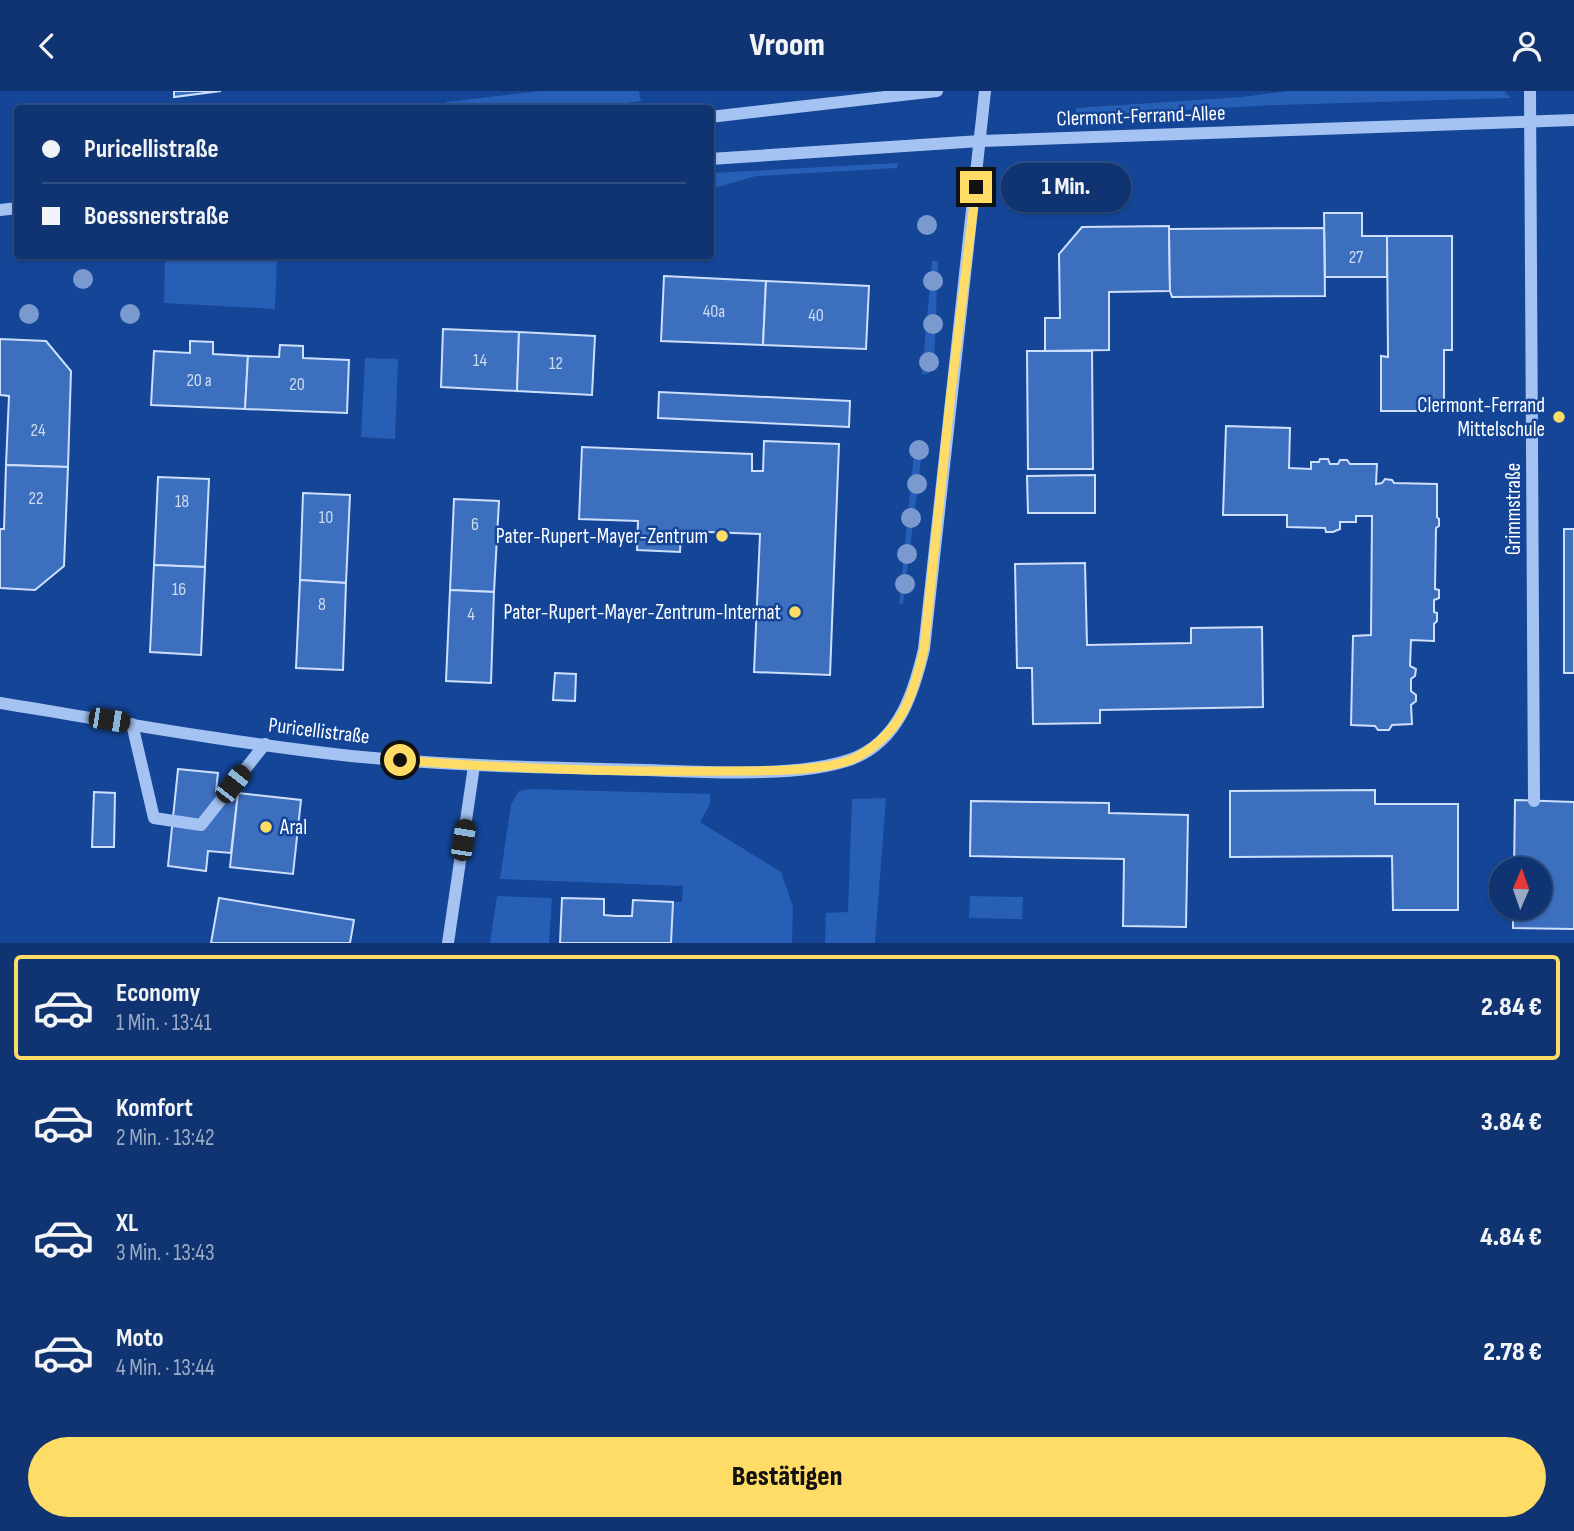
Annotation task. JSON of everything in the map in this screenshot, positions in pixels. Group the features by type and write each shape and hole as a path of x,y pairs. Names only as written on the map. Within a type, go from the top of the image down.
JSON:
{"street":[{"path":"714,117 937,91"},
{"name":"Puricellistraße","path":"0,703 265,744 474,766 779,771 818,767 854,758 881,741 903,715 916,685 924,649 985,91"},
{"name":"Grimmstraße","path":"1530,91 1534,801"},
{"name":"Clermont-Ferrand-Allee","path":"714,159 979,141 1574,120"},
{"path":"132,724 153,818 201,825 265,744"},
{"path":"448,943 474,766"}],"shaded area":[{"path":"540,91 639,91 641,101 611,105 446,105 446,102"},
{"path":"1287,91 1504,91 1511,98 1278,105 1075,116 1076,108 1242,97"},
{"path":"898,163 897,168 756,176 714,188 714,173"},
{"path":"165,259 277,259 275,309 164,303"},
{"path":"932,261 938,261 934,367 928,374 922,374"},
{"path":"365,358 398,359 395,439 361,437"},
{"path":"915,444 923,444 903,604 899,604"},
{"path":"530,789 710,794 710,804 700,822 781,872 793,907 792,943 671,943 673,902 682,902 683,886 500,879 511,804 519,791"},
{"path":"886,798 875,943 825,943 826,913 848,912 852,799"},
{"path":"497,896 552,898 549,943 490,943"},
{"path":"970,896 1023,897 1022,919 969,918"}],"building":[{"path":"174,91 221,91 174,97"},
{"path":"1324,213 1362,213 1362,236 1387,236 1387,277 1325,277"},
{"path":"1169,226 1170,291 1109,292 1109,350 1045,351 1045,318 1060,318 1059,254 1082,227"},
{"path":"1324,228 1325,296 1172,297 1169,229"},
{"path":"1387,236 1452,236 1452,350 1444,350 1444,411 1381,411 1381,356 1388,357"},
{"path":"664,276 766,281 763,345 661,341"},
{"path":"766,281 869,286 866,349 763,345"},
{"path":"443,329 519,332 517,391 441,387"},
{"path":"519,332 595,336 592,395 517,391"},
{"path":"0,339 46,341 71,371 68,467 6,465 9,396 0,395"},
{"path":"190,341 213,342 213,354 248,356 245,409 151,405 154,351 190,353"},
{"path":"280,345 303,346 303,358 349,360 347,413 245,409 248,356 279,357"},
{"path":"1027,351 1092,351 1093,469 1028,469"},
{"path":"659,392 850,401 849,427 658,418"},
{"path":"1226,426 1290,428 1289,468 1311,469 1311,462 1319,462 1320,459 1328,459 1330,464 1347,460 1350,464 1377,464 1376,484 1385,479 1394,483 1437,484 1439,526 1436,528 1435,589 1439,590 1439,598 1434,600 1434,612 1437,613 1437,621 1434,624 1434,641 1411,640 1410,666 1416,669 1415,676 1411,679 1411,691 1416,695 1416,701 1411,705 1412,724 1392,725 1389,730 1378,730 1375,726 1351,725 1353,636 1371,635 1372,516 1356,516 1356,522 1340,522 1340,529 1326,532 1325,528 1287,527 1287,515 1223,515"},
{"name":"Pater-Rupert-Mayer-Zentrum-Internat","path":"764,441 839,444 830,675 754,672 760,534 681,531 680,552 637,550 638,521 579,519 582,447 752,454 752,471 763,471"},
{"path":"6,465 68,467 64,566 35,590 0,588 0,529 4,529"},
{"path":"1095,475 1095,513 1028,513 1027,476"},
{"path":"158,477 209,479 205,567 154,565"},
{"path":"303,493 350,495 346,583 300,580"},
{"path":"454,499 499,501 494,592 450,590"},
{"path":"1564,529 1574,529 1574,673 1564,673"},
{"path":"1085,563 1087,645 1191,643 1191,628 1262,627 1263,707 1100,710 1100,723 1033,724 1032,668 1017,668 1015,564"},
{"path":"154,565 205,567 201,655 150,652"},
{"path":"300,580 346,583 343,670 296,668"},
{"path":"450,590 494,592 491,683 446,681"},
{"path":"555,673 576,674 575,701 553,700"},
{"path":"178,769 218,773 216,791 238,793 231,853 208,851 206,871 168,866"},
{"path":"1375,790 1375,804 1458,804 1458,910 1393,910 1392,856 1230,857 1230,791"},
{"path":"94,792 115,793 114,847 92,847"},
{"name":"Aral","path":"238,793 301,800 293,874 230,867"},
{"path":"1515,800 1574,802 1574,929 1513,928 1513,921 1552,921 1552,857 1514,857"},
{"path":"971,801 1109,803 1109,813 1188,815 1186,927 1123,926 1124,859 970,856"},
{"path":"219,898 354,920 350,943 211,943"},
{"path":"562,898 604,899 604,915 616,916 632,916 633,900 673,902 671,943 560,943"}],"place":[{"name":"Clermont-Ferrand Mittelschule","path":"1559,417"},
{"name":"Pater-Rupert-Mayer-Zentrum","path":"722,536"},
{"name":"Pater-Rupert-Mayer-Zentrum-Internat","path":"795,612"},
{"name":"Aral","path":"266,827"}],"route":[{"path":"400,760 474,766 779,771 818,767 854,758 881,741 903,715 916,685 924,649 976,187"}]}
